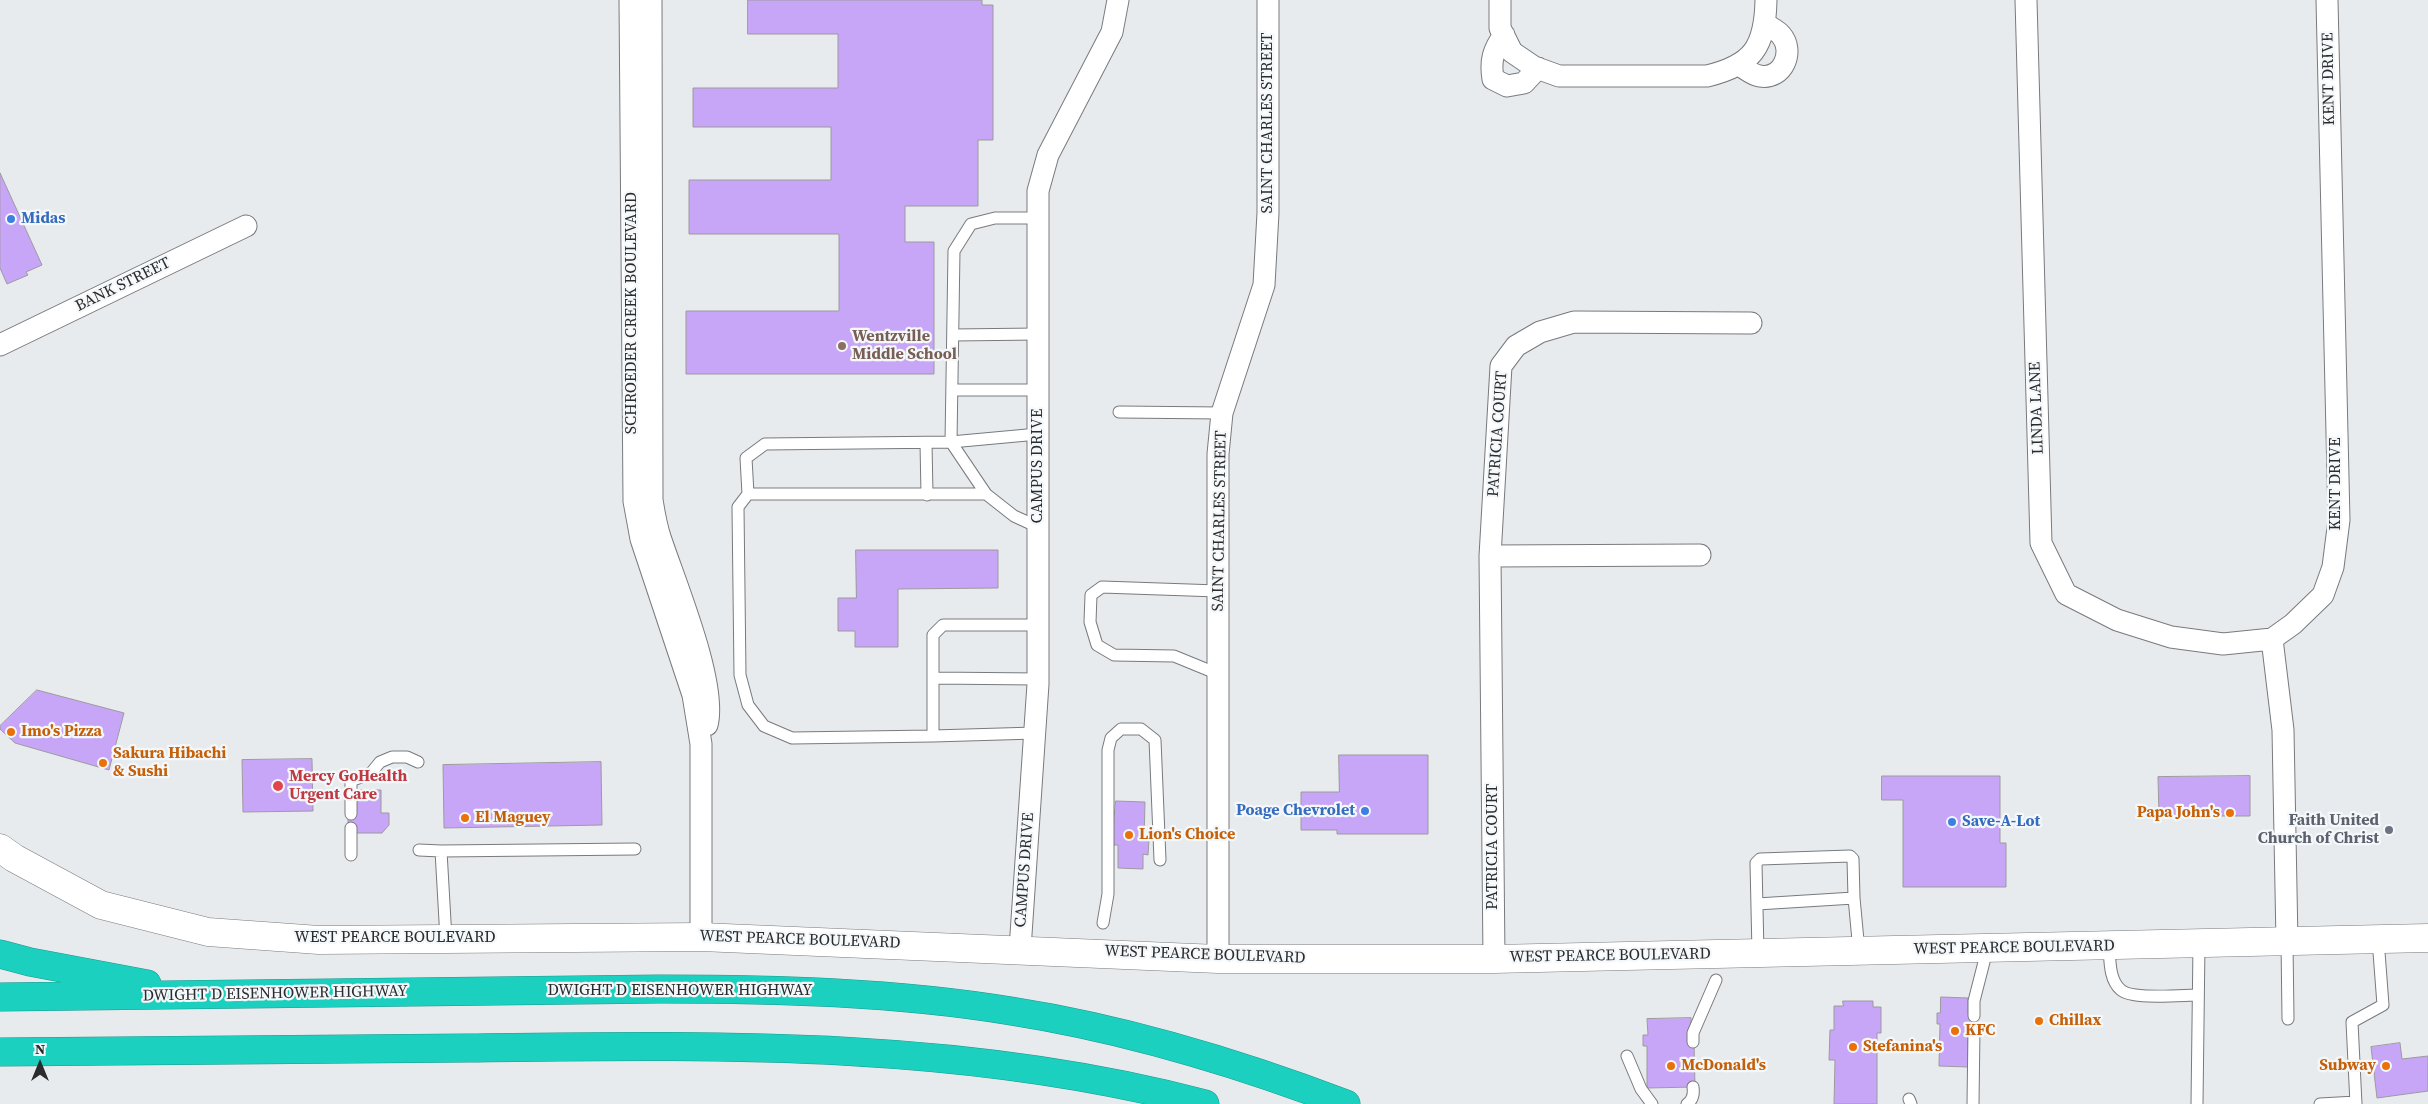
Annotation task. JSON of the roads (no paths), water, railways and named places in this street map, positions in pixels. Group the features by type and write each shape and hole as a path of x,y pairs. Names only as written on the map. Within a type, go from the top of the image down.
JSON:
{"highway":[{"path":"0,954 30,962 203,994"},
{"name":"DWIGHT D EISENHOWER HIGHWAY","path":"0,997 767,989 872,994 1011,1011 1080,1024 1216,1059 1346,1104"},
{"path":"0,1052 608,1046 780,1047 929,1056 1026,1067 1095,1078 1205,1104"}],"main road":[{"name":"WEST PEARCE BOULEVARD","path":"0,848 14,858 101,905 208,932 319,940 702,936 1218,959 1494,959 2428,938"}],"street":[{"name":"SCHROEDER CREEK BOULEVARD","path":"630,0 634,501 641,539 678,618 708,689 708,718 701,744 702,936"},
{"name":"SCHROEDER CREEK BOULEVARD","path":"651,0 652,500 678,618"},
{"name":"CAMPUS DRIVE","path":"1020,949 1038,680 1038,191 1048,155 1112,32 1118,0"},
{"name":"SAINT CHARLES STREET","path":"1218,959 1218,454 1222,412 1264,285 1268,213 1268,0"},
{"path":"1500,0 1500,28 1512,52 1538,68 1559,76 1707,76 1730,71 1751,55 1762,39 1766,0"},
{"name":"LINDA LANE","path":"2026,0 2040,544 2066,594 2117,620 2171,637 2223,644 2272,639"},
{"name":"KENT DRIVE","path":"2272,639 2293,624 2323,595 2333,567 2338,520 2327,0"},
{"path":"1740,65 1762,77 1771,76 1786,62 1788,47 1781,34 1764,23"},
{"path":"1504,36 1496,46 1490,64 1493,79 1507,86 1524,82 1538,68"},
{"name":"BANK STREET","path":"0,345 246,226"},
{"name":"PATRICIA COURT","path":"1494,959 1490,556 1501,366 1516,346 1540,332 1574,322 1751,323"},
{"path":"1490,556 1700,555"},
{"path":"2272,639 2283,730 2287,942"}],"lane":[{"path":"1038,218 996,218 971,224 954,251 951,442 986,494 1014,516 1038,527"},
{"path":"953,335 1038,334"},
{"path":"952,390 1038,390"},
{"path":"1119,412 1222,412"},
{"path":"1035,733 792,738 764,726 748,705 740,675 738,507 748,494 746,458 765,444 926,443 1038,434"},
{"path":"926,443 927,495"},
{"path":"748,494 986,494"},
{"path":"1218,592 1102,587 1091,595 1090,622 1097,645 1114,654 1174,656 1218,674"},
{"path":"933,736 933,635 943,625 1038,625"},
{"path":"933,678 1038,680"},
{"path":"1103,923 1108,894 1108,750 1111,738 1121,729 1141,729 1155,740 1160,860"},
{"path":"351,814 351,781 371,773 380,762 392,757 407,757 418,762"},
{"path":"351,828 351,855"},
{"path":"419,850 635,849"},
{"path":"441,851 446,939"},
{"path":"1758,953 1756,863 1760,859 1850,856 1853,859 1854,898 1859,951"},
{"path":"1757,904 1854,898"},
{"path":"2320,1104 2356,1103 2352,1022 2383,1005 2378,939"},
{"path":"2287,942 2288,1019"},
{"path":"2197,1104 2199,944"},
{"path":"2109,946 2115,982 2122,991 2133,995 2198,995"},
{"path":"1974,1016 1974,1001 1984,962"},
{"path":"1693,1042 1693,1034 1716,980"},
{"path":"1973,1104 1974,1029"},
{"path":"1627,1056 1641,1088 1652,1104"},
{"path":"1687,1104 1691,1101 1694,1094 1693,1087"}],"place":[{"name":"Midas","path":"11,219"},
{"name":"Wentzville Middle School","path":"842,346"},
{"name":"Imo's Pizza","path":"11,732"},
{"name":"Sakura Hibachi & Sushi","path":"103,763"},
{"name":"Mercy GoHealth Urgent Care","path":"278,786"},
{"name":"Poage Chevrolet","path":"1365,811"},
{"name":"Papa John's","path":"2230,813"},
{"name":"El Maguey","path":"465,818"},
{"name":"Save-A-Lot","path":"1952,822"},
{"name":"Faith United Church of Christ","path":"2389,830"},
{"name":"Lion's Choice","path":"1129,835"},
{"name":"Chillax","path":"2039,1021"},
{"name":"KFC","path":"1955,1031"},
{"name":"Stefanina's","path":"1853,1047"},
{"name":"McDonald's","path":"1671,1066"},
{"name":"Subway","path":"2386,1066"}]}
